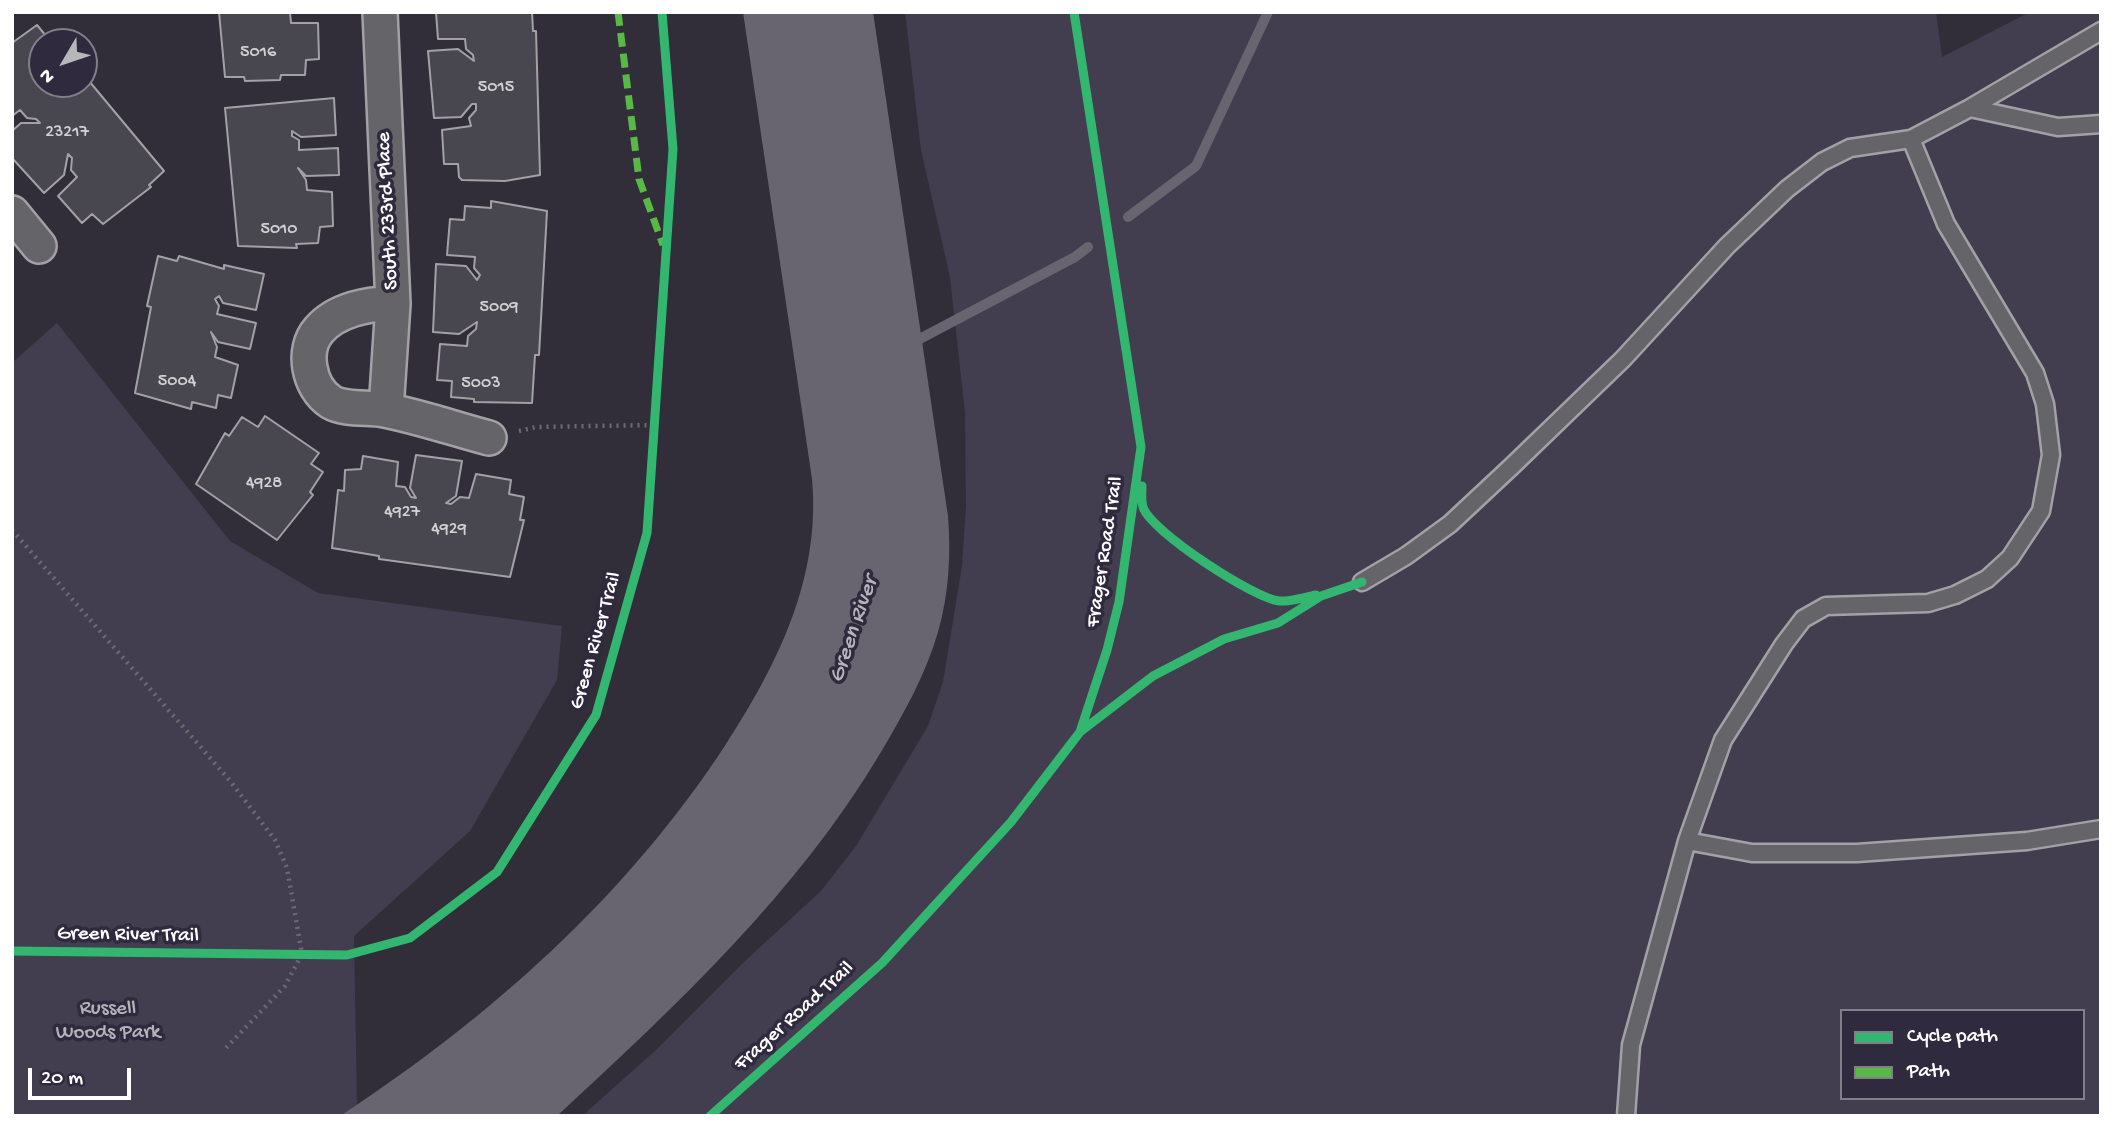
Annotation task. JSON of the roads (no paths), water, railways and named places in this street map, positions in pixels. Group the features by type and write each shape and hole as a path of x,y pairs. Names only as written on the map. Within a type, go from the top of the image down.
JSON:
{"street":[{"name":"South 233rd Place","path":"380,12 393,304 386,410"},
{"path":"12,213 39,246"},
{"path":"393,304 374,303 342,314 317,331 309,359 311,374 332,403 386,410 489,438"}],"lane":[{"path":"1362,582 1406,556 1460,514 1623,359 1727,246 1787,189 1822,162 1850,148 1911,139 2101,31"},
{"path":"1969,108 2058,127 2101,124"},
{"path":"1626,1116 1631,1045 1687,841 1723,740 1784,644 1803,619 1826,606 1928,603 1955,595 1987,579 2010,558 2041,511 2050,455 2045,404 2035,373 1946,224 1911,139"},
{"path":"1687,841 1752,853 1857,853 2027,841 2101,829"}],"water":[{"name":"Green River","path":"743,12 873,12 948,516 947,589 933,648 898,724 848,803 812,852 733,945 557,1116 340,1116 396,1078 502,995 600,902 687,800 726,744 763,683 792,618 810,550 812,479"}],"waterway":[{"path":"1128,217 1196,166 1268,12"},
{"path":"912,343 1075,257 1088,247"}],"park label":[{"name":"Russell Woods Park","path":"108,1022"}]}
